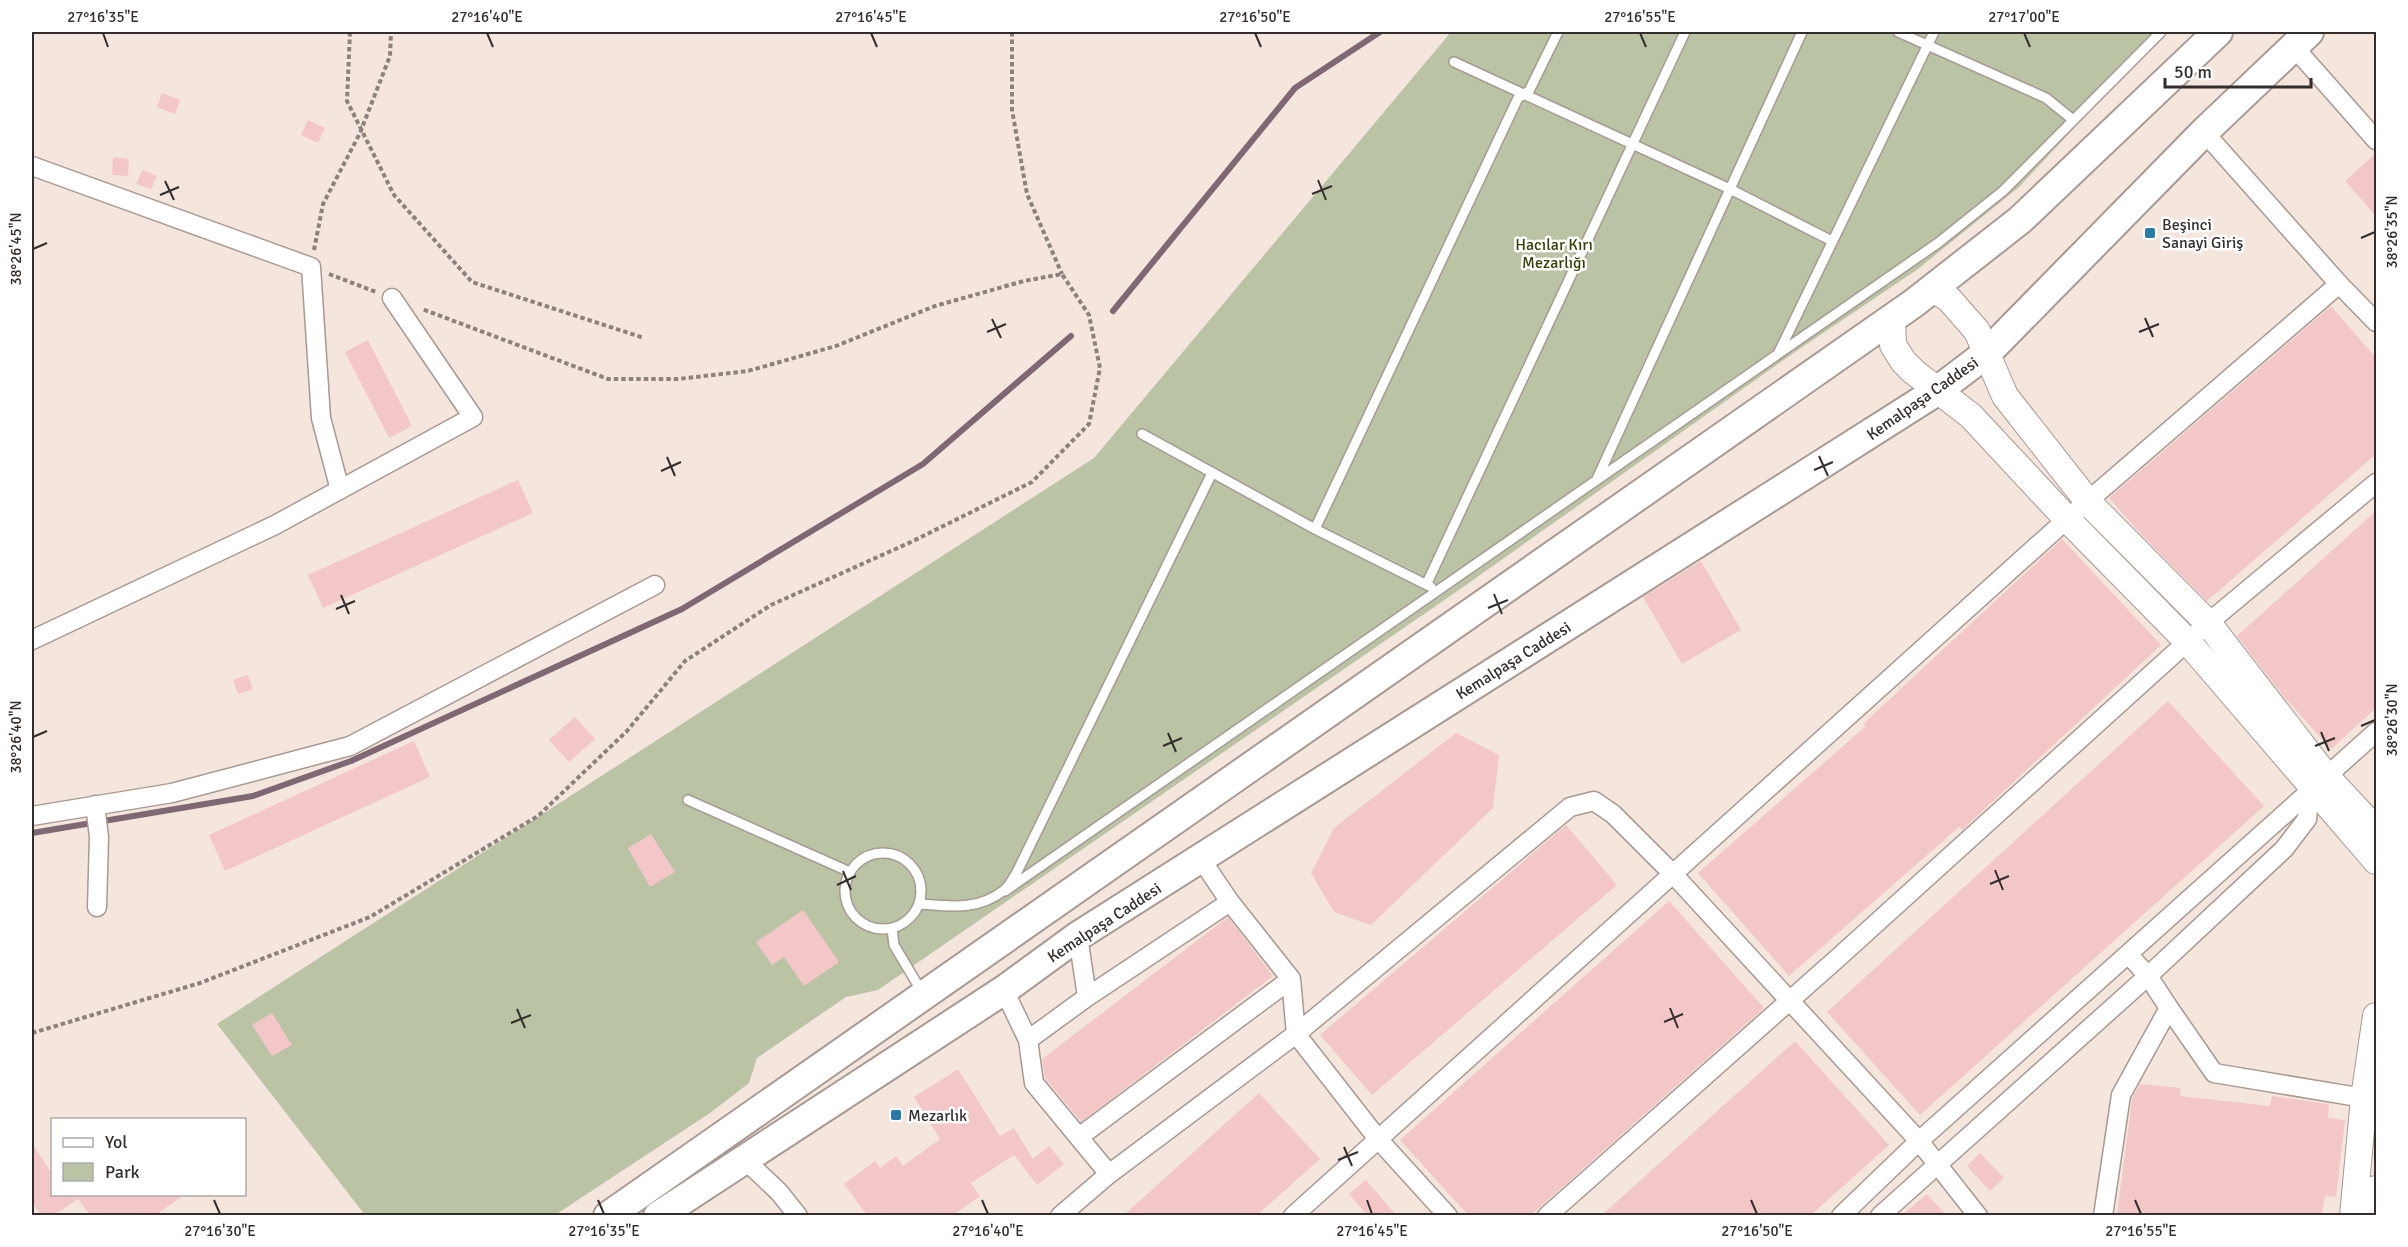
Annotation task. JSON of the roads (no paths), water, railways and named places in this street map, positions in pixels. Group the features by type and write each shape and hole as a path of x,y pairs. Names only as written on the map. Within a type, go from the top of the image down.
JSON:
{"main road":[{"path":"608,1215 1933,289 2020,220 2218,32"},
{"name":"Kemalpaşa Caddesi","path":"658,1215 1004,990 1078,936 1937,391 1987,352 2204,132 2301,39"}],"street":[{"path":"2301,39 2376,140"},
{"path":"2204,132 2338,284 2373,311"},
{"path":"32,165 311,267 321,418 340,490"},
{"path":"1293,1215 2067,519 2089,503 2338,284"},
{"path":"1933,289 1949,299 1977,331 2005,396 2089,503 2208,623 2317,785 2376,861"},
{"path":"32,640 275,525 473,417 392,298"},
{"path":"1892,319 1893,345 1914,372 1971,416 2187,642 2317,785 2376,830"},
{"path":"1547,1215 1789,1001 2208,623 2376,483"},
{"path":"32,816 95,810 172,793 350,746 655,585"},
{"path":"1841,1215 1919,1141 2376,732"},
{"path":"1880,1215 2148,976 2284,849 2307,819 2317,785"},
{"path":"1060,1215 1109,1174 1296,1035 1570,807 1594,801 1613,814 1673,874 1919,1141 1978,1215"},
{"path":"95,810 99,837 97,907"},
{"path":"1202,858 1230,902 1291,979 1296,1035 1378,1139 1449,1215"},
{"path":"1028,1040 1087,997 1230,902"},
{"path":"1078,936 1087,997"},
{"path":"2128,954 2148,976 2214,1072 2364,1098"},
{"path":"1079,1137 1291,979"},
{"path":"1004,990 1028,1040 1034,1083 1109,1174"},
{"path":"2103,1215 2121,1095 2169,1008"},
{"path":"2353,1215 2364,1098 2376,1016"},
{"path":"743,1158 779,1192 798,1215"},
{"path":"2373,1215 2376,1189"}],"lane":[{"path":"1315,530 1518,98 1529,91 1558,32"},
{"path":"1427,583 1685,32"},
{"path":"1596,481 1802,32"},
{"path":"1898,32 2046,98 2073,119"},
{"path":"1777,356 1934,32"},
{"path":"920,904 974,906 1005,891 1938,243 2003,191 2162,32"},
{"path":"1454,63 1730,189 1832,241"},
{"path":"1142,434 1315,530 1427,583 1437,592"},
{"path":"1005,891 1017,872 1212,473"},
{"path":"688,800 849,872"},
{"path":"880,852 893,853 914,867 920,878 922,891 920,904 904,923 892,928 879,929 867,926 849,909 845,890 849,872 863,859 880,852"},
{"path":"892,928 894,945 923,994"}],"waterway":[{"path":"1113,311 1295,88 1380,32"},
{"path":"32,833 253,796 351,761 682,609 923,464 1071,336"}],"place":[{"name":"Beşinci Sanayi Giriş","path":"2150,233"},
{"name":"Mezarlık","path":"896,1115"}],"park label":[{"name":"Hacılar Kırı Mezarlığı","path":"1554,253"}]}
